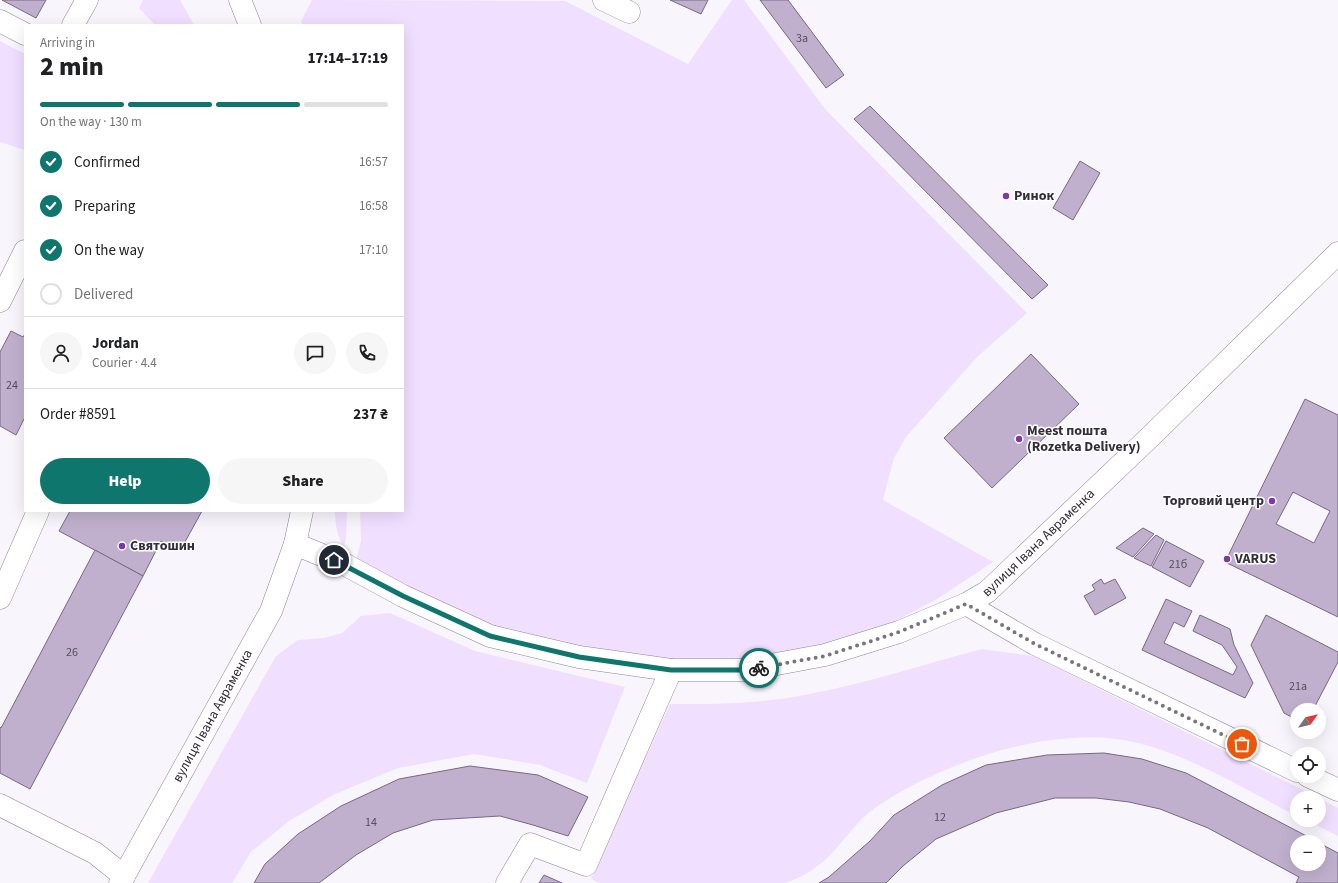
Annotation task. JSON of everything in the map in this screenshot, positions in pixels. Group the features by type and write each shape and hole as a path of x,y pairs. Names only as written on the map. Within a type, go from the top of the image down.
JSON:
{"street":[{"path":"74,24 87,0"},
{"path":"240,0 250,24"},
{"path":"604,0 629,12"},
{"path":"0,21 24,33"},
{"path":"0,301 24,253"},
{"name":"вулиця Івана Авраменка","path":"295,544 346,565 403,596 490,636 579,657 671,670 745,670 825,656 899,632 966,604 991,588 1152,436 1338,253"},
{"path":"0,598 38,512"},
{"name":"вулиця Івана Авраменка","path":"122,880 271,611 295,544 302,512"},
{"path":"966,604 1035,644 1290,768"},
{"path":"507,883 530,844 586,865 671,670"},
{"path":"1323,783 1338,790"},
{"path":"0,805 95,853 122,880"}],"shaded area":[{"path":"143,0 180,0 193,24 154,24 139,8"},
{"path":"312,0 565,1 688,64 732,0 744,0 825,109 1027,313 977,357 906,437 894,458 883,500 993,562 937,599 886,626 816,650 739,664 668,663 494,630 356,561 361,541 360,512 404,512 404,24 302,24 301,21"},
{"path":"0,41 24,53 24,150 0,142"},
{"path":"335,512 347,512 346,538 344,547 340,539 335,521"},
{"path":"390,613 475,651 625,687 587,783 540,765 474,754 398,768 335,794 289,821 251,852 232,883 148,883 276,656 298,640 324,638 342,633 361,616"},
{"path":"982,649 1033,656 1305,791 1290,791 1290,812 1199,765 1179,756 1138,743 1106,738 1072,738 1037,742 1001,750 966,762 933,775 902,791 869,813 823,862 806,874 786,883 599,883 591,879 670,704 740,703 774,700 831,690"},
{"path":"1326,802 1338,808 1338,836 1320,827 1326,827"}],"building":[{"path":"2,0 46,0 36,18"},
{"path":"670,0 708,0 701,14"},
{"path":"760,0 788,0 844,75 826,88"},
{"path":"870,106 1048,285 1032,299 854,119"},
{"path":"1080,161 1100,173 1073,220 1053,208"},
{"path":"11,331 23,337 24,336 24,419 16,435 0,426 0,352"},
{"path":"1031,354 1079,404 992,488 944,438"},
{"name":"Торговий центр","path":"1305,399 1338,415 1338,617 1225,562","holes":["1293,492 1330,511 1314,543 1276,524"]},
{"name":"Святошин","path":"69,512 201,512 180,551 161,541 143,576 59,531"},
{"path":"1143,528 1154,534 1133,557 1116,548"},
{"path":"1156,535 1164,540 1151,566 1134,558"},
{"path":"1166,541 1204,561 1190,587 1152,567"},
{"path":"95,550 143,576 30,789 0,773 0,727 1,728"},
{"path":"1101,579 1104,584 1115,579 1126,598 1095,615 1084,596 1095,590 1092,585"},
{"path":"1166,599 1192,611 1184,627 1174,622 1164,643 1233,675 1237,667 1222,645 1193,631 1200,615 1230,629 1234,645 1253,683 1245,698 1142,650"},
{"path":"1266,615 1338,652 1338,662 1317,703 1290,703 1290,716 1284,713 1251,645"},
{"path":"1104,753 1142,759 1186,773 1305,835 1290,835 1290,871 1326,871 1326,847 1338,853 1338,883 1296,883 1299,877 1208,828 1160,809 1129,802 1096,798 1055,798 996,813 936,839 903,866 886,883 819,883 829,877 870,841 894,815 942,785 986,765 1047,755"},
{"path":"470,766 538,775 588,797 568,836 500,816 433,820 393,833 356,855 319,883 254,883 265,864 298,834 341,806 399,779"},
{"path":"544,875 562,883 539,883"}],"way so far":[{"path":"759,668 825,656 899,632 966,604 1035,644 1242,744"}],"place":[{"name":"Ринок","path":"1006,196"},
{"name":"Meest пошта (Rozetka Delivery)","path":"1019,439"},
{"name":"Торговий центр","path":"1272,501"},
{"name":"Святошин","path":"122,546"},
{"name":"VARUS","path":"1227,559"}],"route":[{"path":"334,560 403,596 490,636 579,657 671,670 745,670 759,668"}]}
